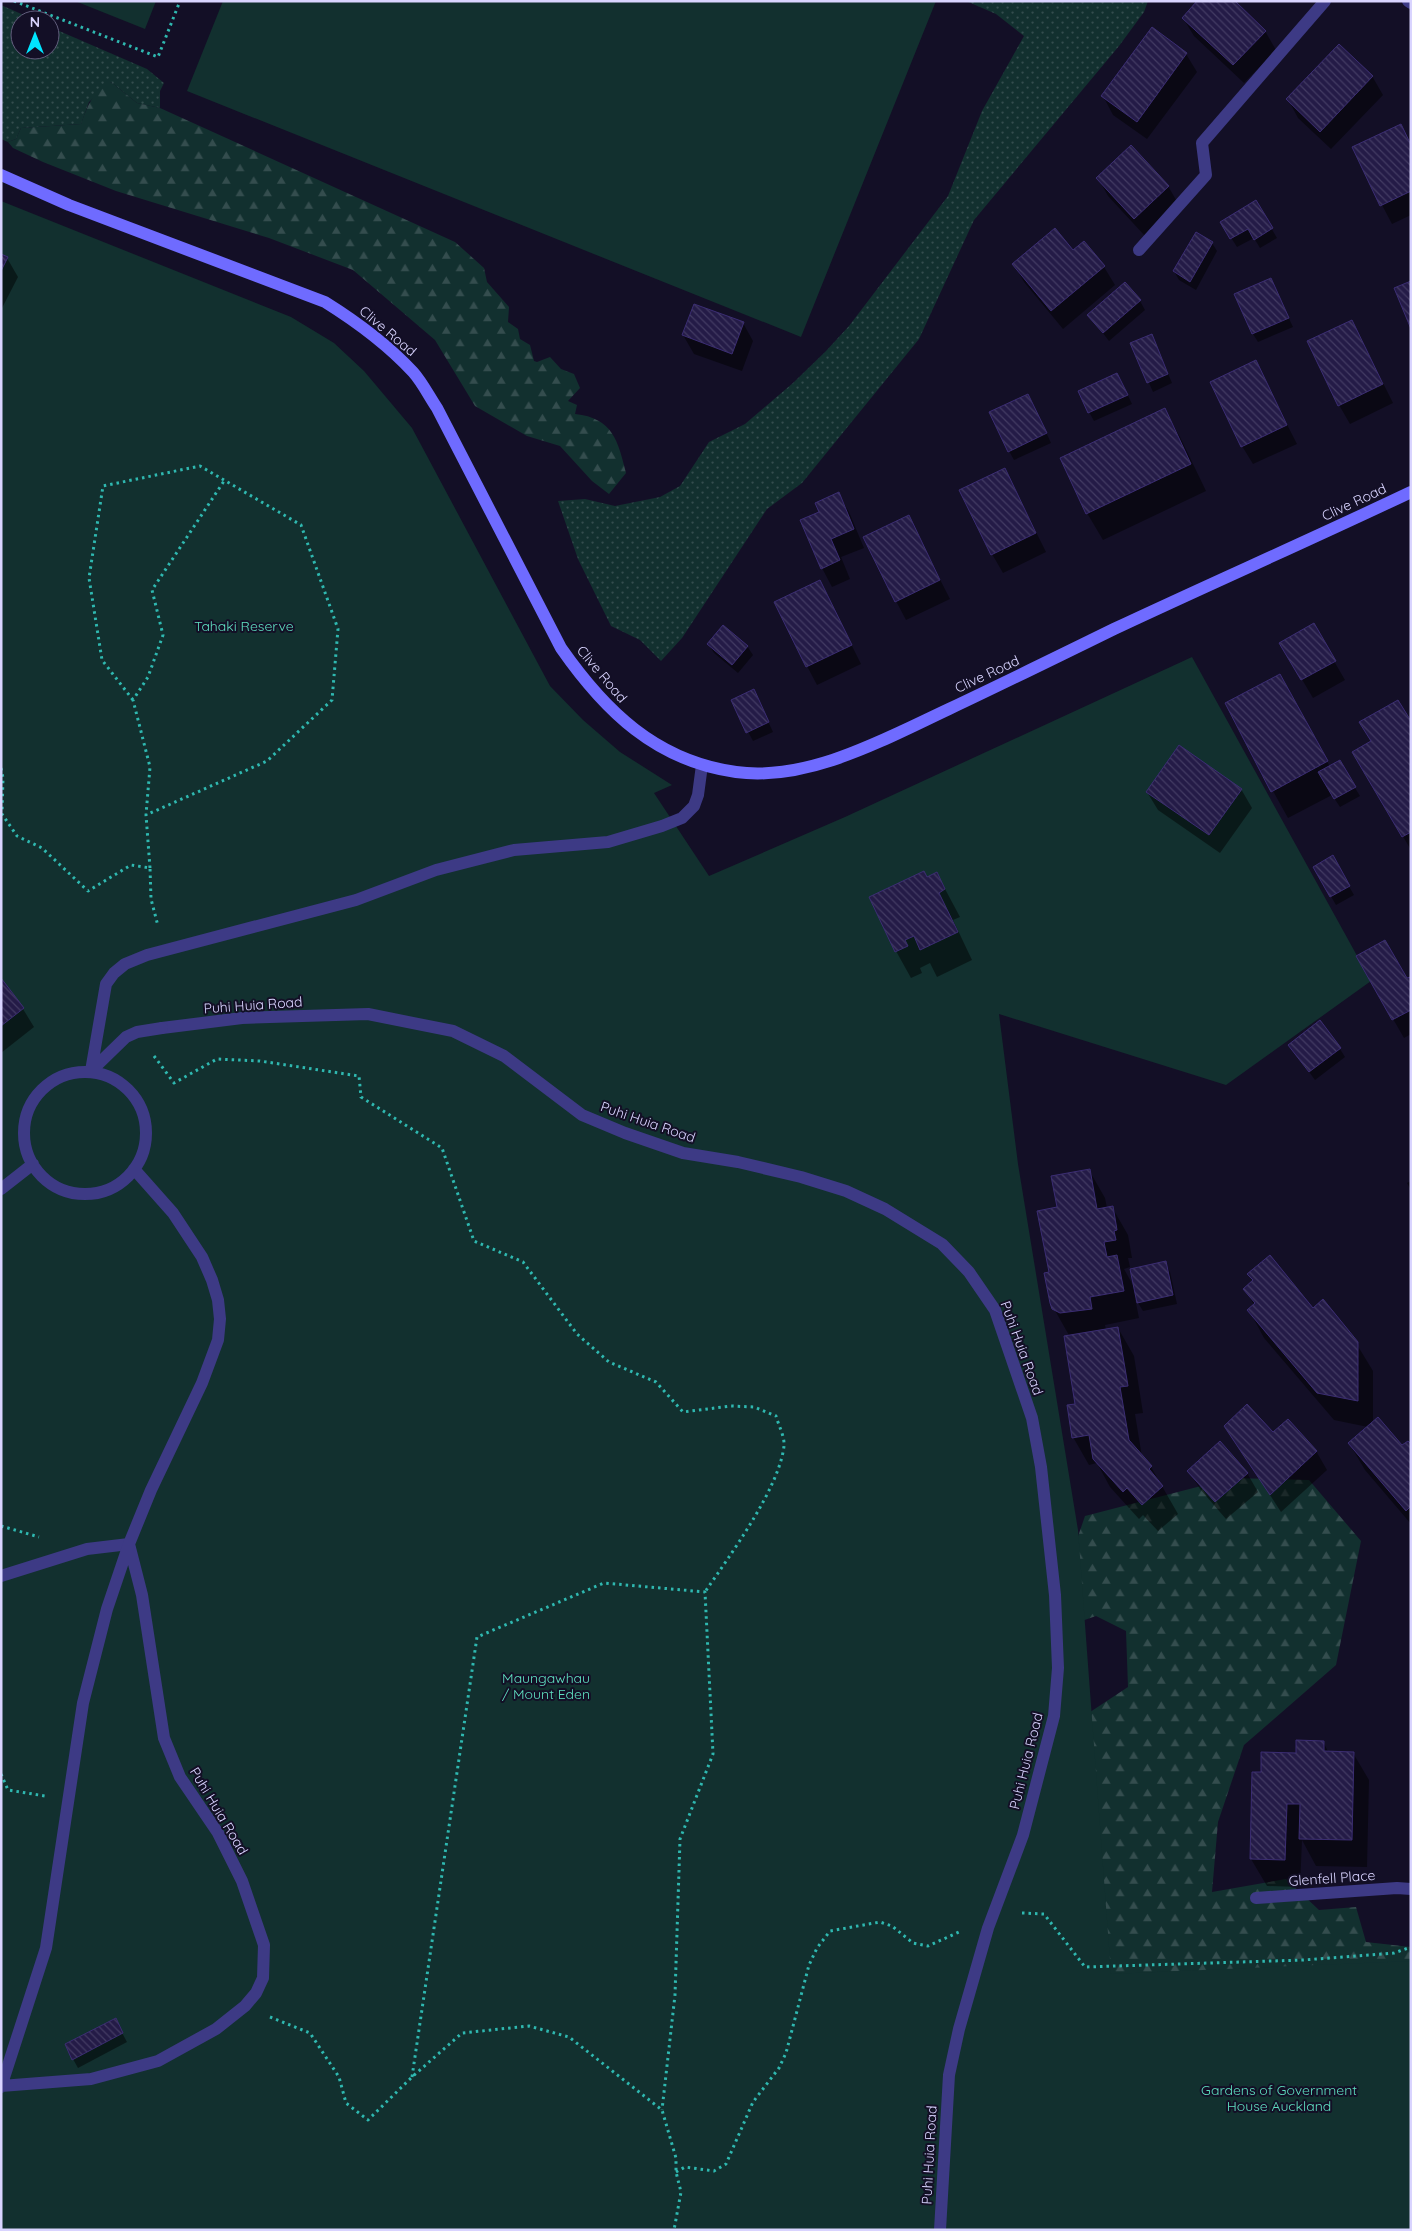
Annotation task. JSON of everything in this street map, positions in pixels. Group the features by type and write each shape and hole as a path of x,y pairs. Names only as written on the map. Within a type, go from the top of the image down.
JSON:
{"main road":[{"name":"Clive Road","path":"1,175 69,204 183,246 325,302 355,321 385,345 414,374 437,408 561,648 586,683 615,714 653,742 702,765 737,772 777,773 826,761 923,721 1411,492"}],"street":[{"path":"1138,250 1206,175 1202,143 1325,1"},
{"path":"91,1071 106,984 114,973 125,964 164,950 356,900 436,870 506,852 608,842 662,826 682,818 694,806 698,795 702,765"},
{"name":"Puhi Huia Road","path":"91,1071 117,1044 137,1032 242,1018 368,1014 453,1031 504,1056 582,1115 625,1133 683,1153 756,1166 801,1177 846,1191 885,1209 942,1244 969,1272 995,1310 1032,1418 1041,1467 1054,1586 1058,1668 1054,1716 1028,1816 988,1928 966,1999 949,2076 940,2230"},
{"path":"91,1071 114,1079 124,1086 138,1102 146,1124 145,1145 134,1169 119,1184 108,1189 83,1193 58,1187 48,1180 33,1164 26,1147 24,1128 33,1102 50,1082 71,1073 91,1071"},
{"path":"1,1190 33,1164"},
{"name":"Puhi Huia Road","path":"129,1544 142,1595 164,1738 180,1777 218,1833 242,1881 264,1945 262,1978 256,1993 245,2006 216,2029 158,2061 91,2079 1,2087 46,1948 83,1702 107,1609 129,1544 151,1490 214,1355 220,1319 218,1300 202,1256 173,1213 134,1169"},
{"path":"1,1576 86,1549 129,1544"},
{"name":"Glenfell Place","path":"1256,1898 1397,1888 1411,1889"}],"path":[{"path":"14,1 158,57 180,1"},
{"path":"146,815 267,761 332,700 338,629 301,525 200,466 103,486 90,578 102,660 134,700 150,767 146,815 151,899"},
{"path":"134,700 148,677 163,635 152,590 224,481"},
{"path":"1,768 4,778 2,814 17,836 42,848 88,892 131,865 150,868"},
{"path":"137,1032 174,1083 217,1059 260,1061 359,1076 361,1097 442,1148 474,1241 523,1262 577,1334 609,1362 656,1382 683,1412 731,1406 754,1407 776,1416 785,1444 775,1479 705,1592 713,1754 680,1839 675,1995 662,2110 676,2158 676,2172 682,2192 674,2230"},
{"path":"412,2077 477,1637 604,1583 705,1592"},
{"path":"1,1774 8,1790"},
{"path":"1,1788 69,1800"},
{"path":"1044,1914 1085,1967 1303,1960 1394,1953 1411,1947"},
{"path":"676,2172 685,2167 714,2171 726,2164 753,2102 783,2061 793,2030 809,1965 817,1948 830,1931 880,1922 892,1926 913,1943 928,1946 960,1932 988,1928"},
{"path":"245,2006 310,2033 339,2077 346,2104 368,2120 412,2077 462,2034 529,2026 568,2036 662,2110"}],"green space":[{"path":"75,1 156,1 145,29"},
{"path":"223,1 936,1 801,337 187,91"},
{"path":"966,1 1148,1 1144,12 1119,46 974,220 919,339 802,483 767,509 682,638 661,661 640,640 611,626 578,559 558,501 585,499 615,506 660,497 680,486 709,442 745,424 793,383 849,326 948,196 982,111 1024,36 996,14"},
{"path":"1,5 12,10 10,10 10,60 60,60 60,31 147,69 164,83 160,91 160,108 137,103 111,82 89,102 81,124 21,128 16,139 8,142 1,139"},
{"path":"111,82 137,103 160,108 455,242 484,268 487,282 509,307 508,322 518,329 520,339 530,345 534,361 537,362 550,357 561,369 574,374 580,388 568,401 577,405 575,414 598,420 612,433 620,451 626,473 609,494 592,481 560,446 527,436 475,406 435,340 353,270 269,238 116,191 43,162 13,148 8,142 16,139 21,128 81,124 95,94"},
{"name":"Maungawhau / Mount Eden","path":"1,201 291,317 334,343 364,371 412,428 550,686 583,720 620,752 672,785 654,793 709,876 845,817 1192,657 1371,981 1226,1085 999,1014 1018,1164 1078,1530 1111,1974 1411,1961 1411,2230 1,2230"},
{"name":"Gardens of Government House Auckland","path":"1232,1478 1309,1480 1361,1541 1336,1665 1244,1745 1218,1822 1212,1892 1286,1879 1319,1910 1356,1907 1366,1942 1411,1947 1411,2086 959,2230 1078,1720 1128,1687 1126,1631 1096,1616 1073,1624 1073,1551 1085,1516"}],"building":[{"path":"1197,1 1235,1 1266,31 1233,65 1182,18"},
{"path":"1152,27 1187,53 1137,122 1101,96"},
{"path":"1339,44 1373,76 1320,132 1286,99"},
{"path":"1401,124 1411,145 1411,191 1380,206 1352,147"},
{"path":"1131,145 1169,186 1134,219 1096,178"},
{"path":"1256,200 1273,228 1254,240 1248,229 1230,239 1220,222"},
{"path":"1055,228 1073,250 1084,241 1105,266 1051,311 1012,264"},
{"path":"1196,232 1213,242 1190,282 1173,271"},
{"path":"1,254 8,257 1,271"},
{"path":"1271,278 1289,318 1252,334 1234,294"},
{"path":"1411,281 1411,329 1394,288"},
{"path":"1125,282 1141,300 1103,333 1087,315"},
{"path":"694,304 744,322 732,354 682,335"},
{"path":"1352,320 1383,384 1338,406 1307,341"},
{"path":"1152,334 1168,374 1147,383 1130,343"},
{"path":"1256,360 1287,425 1241,447 1210,382"},
{"path":"1117,373 1128,395 1088,413 1078,391"},
{"path":"1028,394 1047,433 1008,452 989,412"},
{"path":"1165,408 1191,464 1086,514 1060,458"},
{"path":"1005,468 1036,533 991,555 959,490"},
{"path":"839,492 854,529 831,539 840,560 821,569 800,520 819,512 815,503"},
{"path":"909,515 940,580 895,602 863,537"},
{"path":"820,580 852,645 806,667 774,602"},
{"path":"1314,623 1336,661 1301,680 1279,643"},
{"path":"723,625 748,646 732,665 707,644"},
{"path":"1280,674 1328,761 1271,792 1225,703"},
{"path":"754,689 769,722 746,733 731,700"},
{"path":"1398,700 1411,721 1411,832 1402,837 1352,752 1371,741 1359,722"},
{"path":"1179,745 1242,789 1209,835 1146,792"},
{"path":"1340,760 1356,787 1334,799 1318,772"},
{"path":"1333,855 1350,886 1330,897 1313,867"},
{"path":"924,871 927,877 937,872 945,889 939,893 958,932 920,950 914,936 905,940 908,946 895,952 869,897"},
{"path":"1385,940 1407,978 1411,977 1411,1010 1392,1020 1356,956"},
{"path":"1,978 24,1008 1,1026"},
{"path":"1320,1020 1341,1048 1309,1072 1288,1045"},
{"path":"1090,1169 1097,1209 1113,1206 1117,1230 1114,1231 1116,1240 1104,1242 1107,1257 1117,1255 1124,1291 1090,1297 1092,1309 1060,1313 1052,1309 1050,1303 1044,1273 1049,1272 1037,1211 1057,1207 1051,1176"},
{"path":"1270,1255 1313,1308 1323,1299 1358,1342 1358,1401 1317,1393 1247,1310 1255,1303 1243,1289 1253,1280 1247,1274"},
{"path":"1166,1261 1173,1295 1137,1303 1130,1269"},
{"path":"1118,1327 1128,1386 1120,1387 1129,1440 1152,1466 1149,1469 1163,1486 1142,1505 1127,1488 1123,1492 1093,1459 1089,1435 1072,1438 1067,1405 1075,1404 1064,1336"},
{"path":"1247,1404 1273,1432 1288,1419 1317,1451 1270,1495 1224,1426"},
{"path":"1378,1417 1402,1445 1408,1441 1411,1444 1411,1506 1406,1511 1348,1443"},
{"path":"1220,1441 1248,1473 1215,1502 1187,1471"},
{"path":"1296,1740 1324,1741 1324,1751 1354,1752 1352,1840 1299,1839 1300,1804 1287,1804 1285,1860 1250,1859 1252,1772 1261,1772 1261,1752 1296,1753"},
{"path":"116,2018 123,2033 72,2060 65,2044"}],"park label":[{"name":"Tahaki Reserve","path":"244,626"}]}
